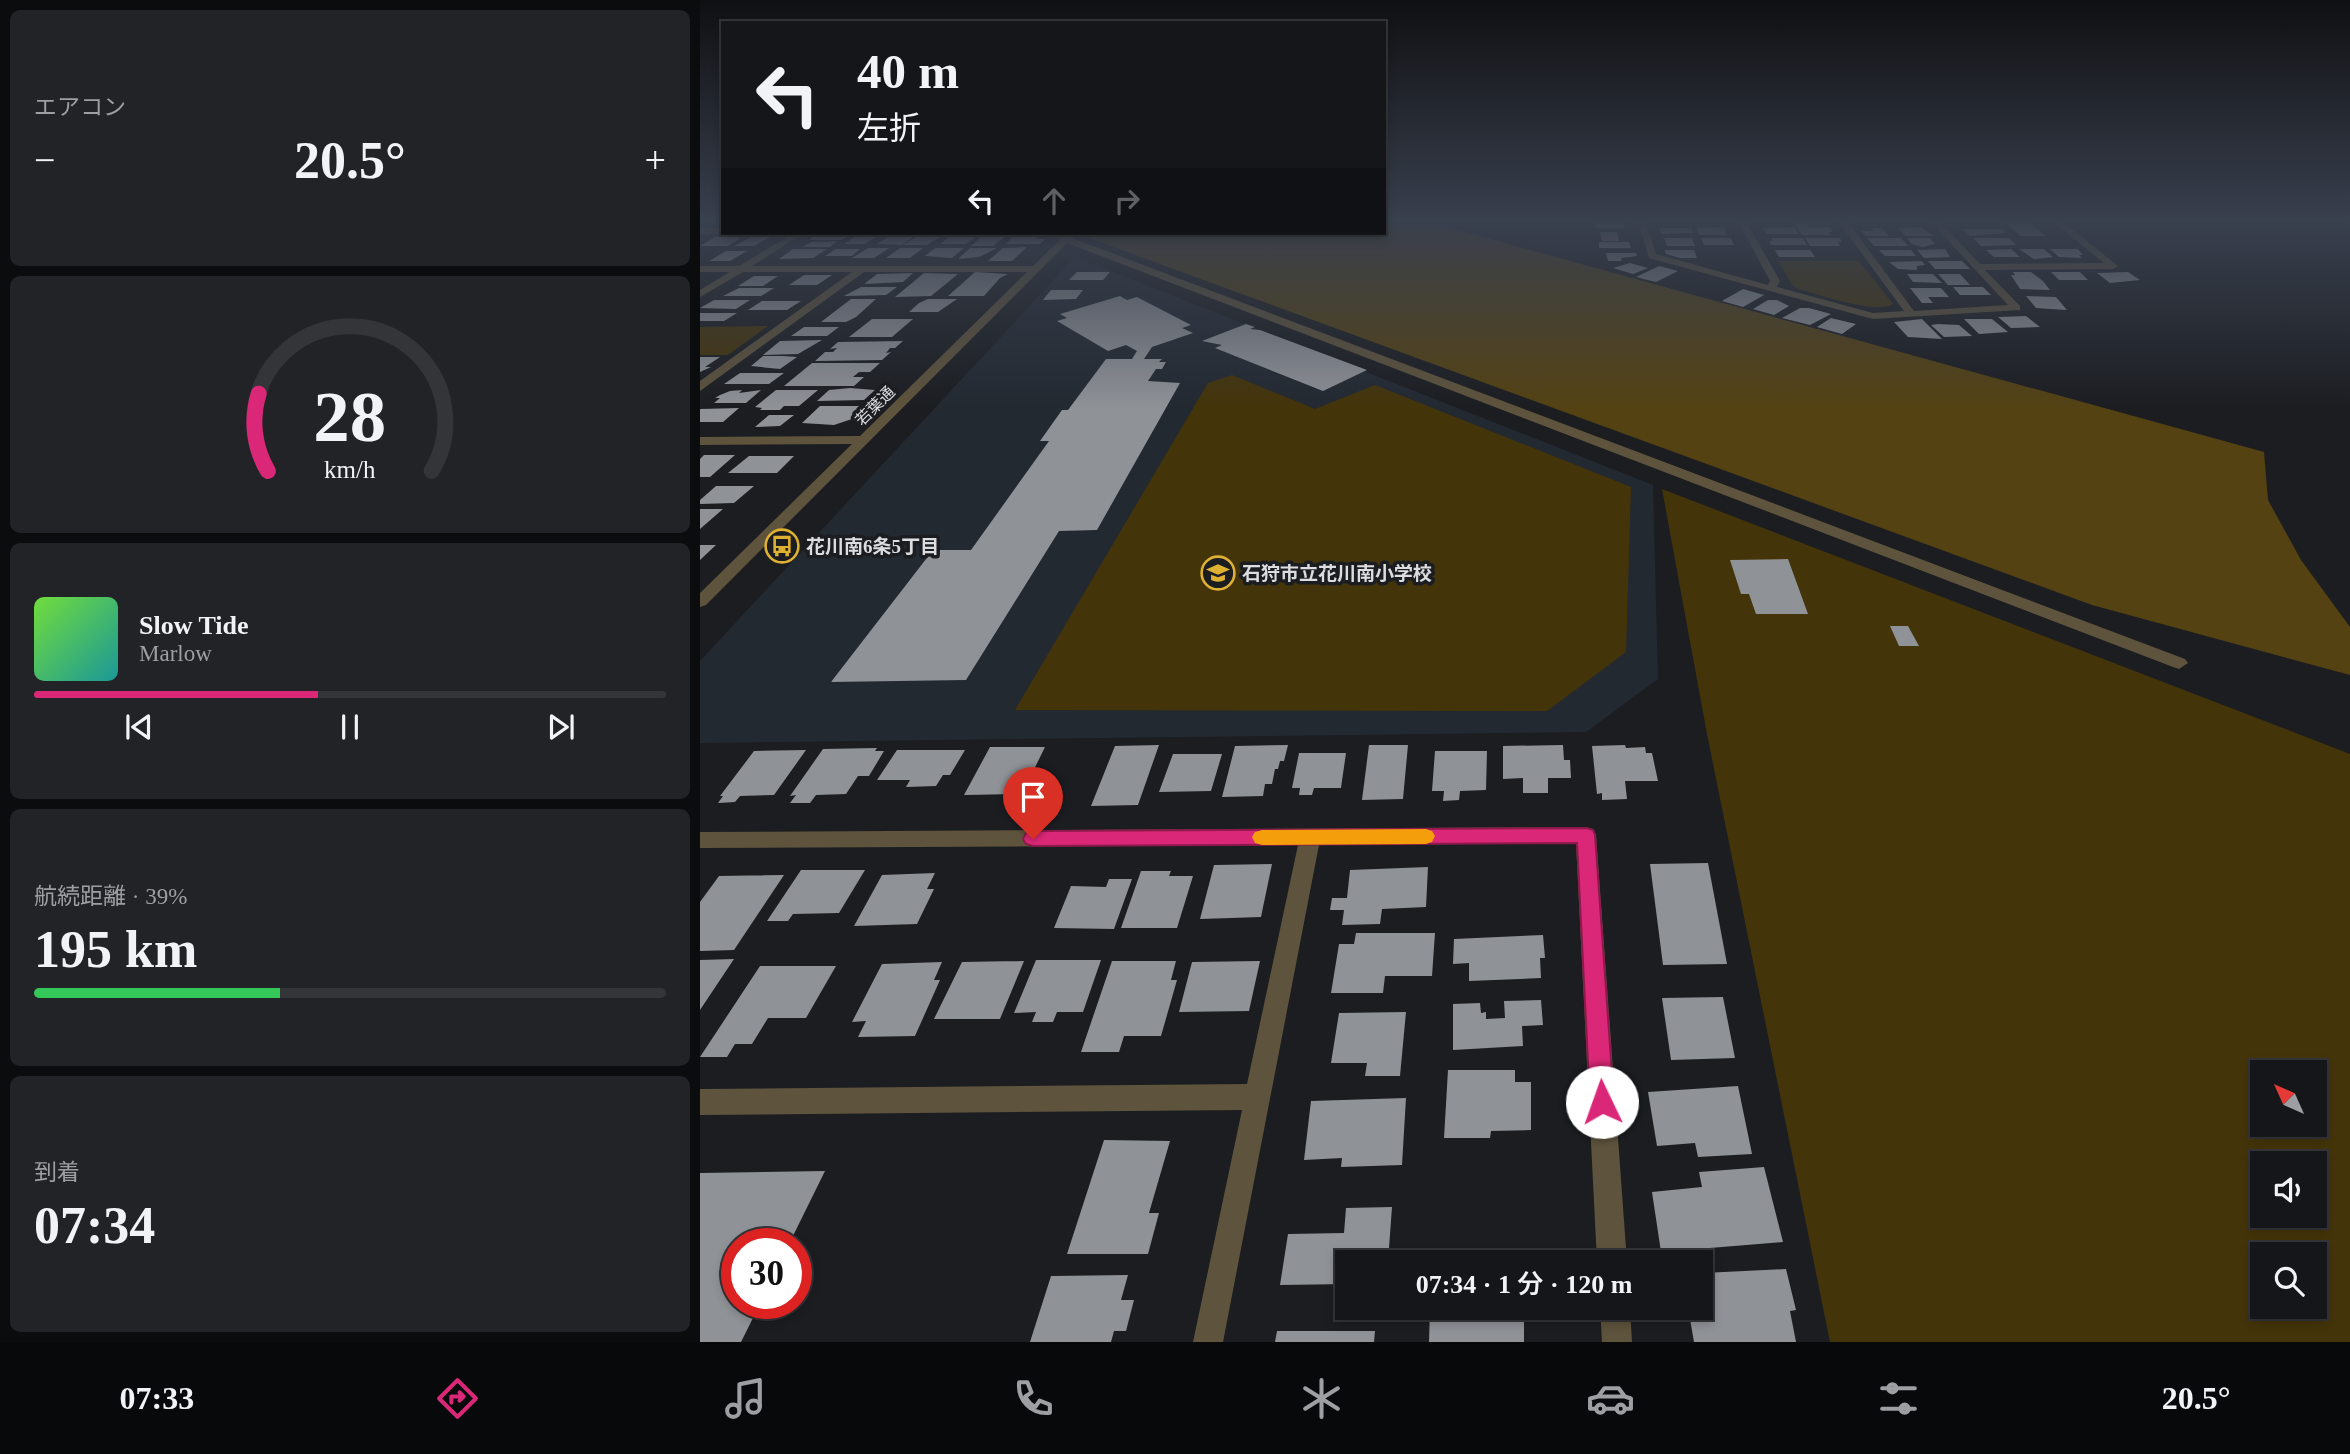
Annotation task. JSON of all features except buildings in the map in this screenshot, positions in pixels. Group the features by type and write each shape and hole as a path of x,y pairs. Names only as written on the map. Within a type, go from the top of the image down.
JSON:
{"street":[{"path":"700,294 717,284"},
{"path":"700,387 842,284"},
{"name":"若葉通","path":"700,602 1021,284"},
{"path":"1193,284 2179,663"},
{"path":"1755,284 1873,316 2016,308 1993,284"},
{"path":"1771,288 1773,284"},
{"path":"1888,284 1911,314"},
{"path":"700,441 864,440"},
{"path":"700,840 1586,835 1611,1250"},
{"path":"1209,1342 1310,837"},
{"path":"700,1102 1258,1097"},
{"path":"1616,1320 1617,1342"}],"shaded area":[{"name":"石狩市立花川南小学校","path":"1050,284 1143,284 1653,485 1658,679 1586,732 700,743 700,661"},
{"path":"1214,284 1652,284 2264,452 2268,500 2301,560 2350,627 2350,675 2092,605"},
{"path":"1877,284 1893,304 1885,307 1861,305 1832,299 1792,285"},
{"path":"768,326 728,355 700,355 700,327"},
{"path":"1232,375 1315,409 1375,385 1631,487 1626,652 1547,711 1015,710 1208,383"},
{"path":"1662,489 2350,754 2350,1342 1830,1342 1707,734"}],"slow traffic":[{"path":"1262,837 1426,836"}],"place":[{"name":"花川南6条5丁目","path":"782,546"},
{"name":"石狩市立花川南小学校","path":"1218,573"}],"route":[{"path":"1033,839 1586,835 1602,1102"}]}
